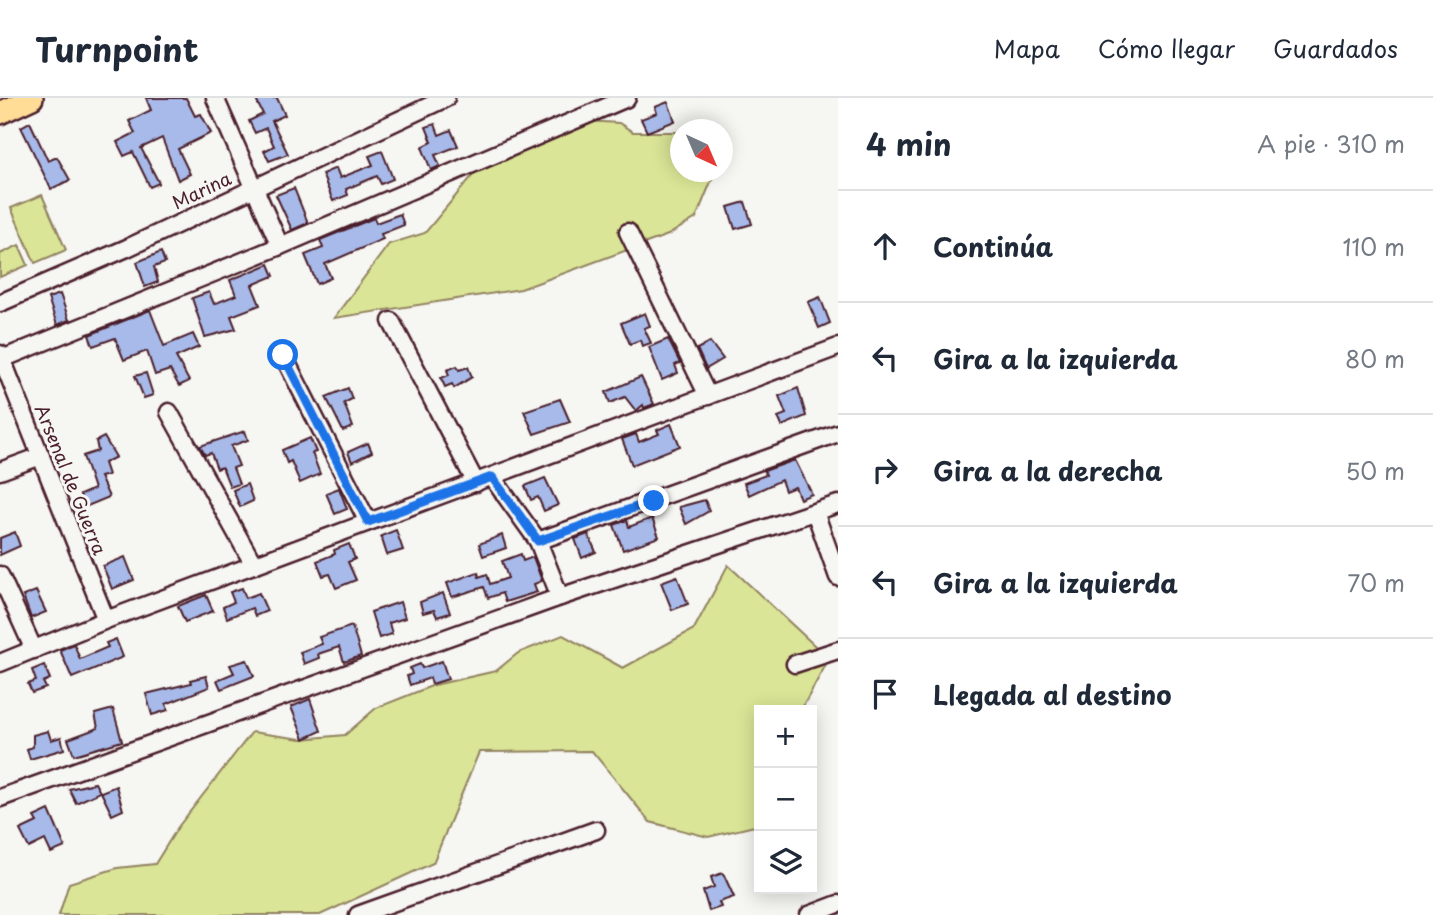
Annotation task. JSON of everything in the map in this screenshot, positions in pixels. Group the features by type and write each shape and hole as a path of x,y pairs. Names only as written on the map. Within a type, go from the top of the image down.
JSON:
{"main road":[{"path":"0,113 32,98"}],"street":[{"path":"215,98 280,246"},
{"name":"Marina","path":"0,303 446,98"},
{"path":"1,357 280,246 627,98"},
{"path":"628,232 708,396"},
{"path":"391,321 475,483"},
{"path":"0,663 106,620 838,347"},
{"path":"283,355 368,522"},
{"name":"Arsenal de Guerra","path":"1,357 106,620"},
{"path":"169,412 254,565"},
{"path":"538,541 838,433"},
{"path":"0,471 41,456"},
{"path":"492,477 538,541 560,597"},
{"path":"0,798 560,597 838,504"},
{"path":"815,512 838,577"},
{"path":"0,575 34,650"},
{"path":"795,664 838,650"},
{"path":"358,915 596,830"},
{"path":"809,915 838,904"}],"green space":[{"path":"553,119 619,123 633,132 670,132 670,182 711,182 696,218 668,235 521,289 334,318 389,244 425,233 492,152"},
{"path":"42,195 66,250 35,263 11,208"},
{"path":"19,245 28,265 0,277 0,254"},
{"path":"728,565 829,659 804,705 754,705 754,826 708,837 650,822 592,751 479,752 433,863 320,915 59,915 69,883 117,868 155,864 178,827 252,732 301,739 345,735 376,708 434,685 496,671 518,653 563,635 623,668 694,629"}],"building":[{"path":"146,98 186,98 195,116 201,114 211,133 178,149 190,174 178,180 162,138 141,148 159,183 150,187 133,152 124,156 117,142 135,133 129,121 151,110"},
{"path":"255,98 277,98 285,115 272,121 288,154 269,161 264,151 274,146 266,128 255,133 249,121 263,114"},
{"path":"668,102 674,119 647,132 641,119 657,113 655,107"},
{"path":"30,122 48,161 57,157 70,180 51,189 21,127"},
{"path":"435,124 439,135 451,130 458,146 435,155 440,166 431,170 422,147 432,142 426,127"},
{"path":"382,151 393,179 381,184 377,176 346,189 348,195 333,201 322,174 336,168 340,178 373,165 369,156"},
{"path":"294,188 308,223 292,230 276,195"},
{"path":"745,202 752,224 735,229 728,207"},
{"path":"400,214 404,225 381,234 383,239 325,264 331,278 317,284 305,255 323,248 320,240 374,218 376,223"},
{"path":"161,252 165,263 154,267 158,282 145,287 137,262"},
{"path":"269,264 274,276 252,285 260,305 231,316 236,329 205,337 192,298 209,292 214,304 236,295 230,280"},
{"path":"60,294 69,320 57,325 48,298"},
{"path":"820,297 830,323 819,328 808,302"},
{"path":"150,310 164,346 193,334 199,347 176,357 189,381 179,386 170,370 155,375 147,351 124,360 115,338 93,346 89,335"},
{"path":"645,313 650,326 644,328 651,343 642,346 640,340 630,344 621,323"},
{"path":"668,339 680,363 675,365 678,373 662,380 649,347"},
{"path":"710,342 723,359 706,369 697,349"},
{"path":"457,366 459,370 468,367 472,377 454,388 452,384 445,387 441,378 449,375 447,370"},
{"path":"146,373 153,395 144,398 135,376"},
{"path":"641,377 654,404 644,408 643,405 636,411 625,397 610,403 606,392"},
{"path":"348,388 352,399 344,403 353,427 343,431 326,397"},
{"path":"798,388 806,416 782,426 778,417 786,414 779,396"},
{"path":"560,399 570,422 534,434 524,411"},
{"path":"671,424 680,446 632,465 622,439 636,434 639,442 659,434 657,430"},
{"path":"245,431 248,440 231,446 239,466 233,468 239,484 230,487 222,467 217,469 211,453 205,455 200,446"},
{"path":"104,437 116,457 104,463 108,475 100,477 109,497 85,507 80,495 94,489 83,456 98,451 96,441"},
{"path":"310,438 320,474 300,483 291,461 287,463 282,450"},
{"path":"368,443 372,452 352,462 348,452"},
{"path":"795,460 812,494 800,499 795,487 785,491 781,480 749,495 744,483 766,475 764,471"},
{"path":"545,478 558,505 544,511 538,497 531,500 525,486"},
{"path":"247,484 253,501 240,507 233,490"},
{"path":"339,488 347,509 335,514 326,493"},
{"path":"705,500 709,511 686,524 679,507"},
{"path":"652,518 659,537 623,550 614,525 627,520 629,527"},
{"path":"396,530 403,550 387,555 381,536"},
{"path":"15,532 20,546 0,555 0,538"},
{"path":"588,534 596,552 582,558 575,539"},
{"path":"502,535 506,548 483,556 479,544"},
{"path":"349,544 355,559 348,562 356,580 336,588 330,574 323,576 317,561 335,554 334,550"},
{"path":"521,554 523,561 533,557 542,581 534,584 537,592 505,602 502,593 488,598 484,587 452,597 447,583 478,572 479,577 487,574 490,584 508,578 502,561"},
{"path":"125,557 134,580 112,589 103,566"},
{"path":"677,576 688,604 672,610 661,582"},
{"path":"242,588 246,598 259,593 267,611 255,616 252,608 227,618 223,607 234,602 230,592"},
{"path":"36,591 46,612 31,618 23,596"},
{"path":"443,593 450,613 437,617 434,610 423,613 420,602"},
{"path":"206,595 213,611 185,622 178,606"},
{"path":"400,602 405,618 389,623 392,634 379,638 371,612"},
{"path":"352,626 361,656 344,662 339,647 318,654 319,658 304,664 300,652 322,644 319,637"},
{"path":"116,639 123,657 72,678 60,650 74,644 80,659 108,647 106,643"},
{"path":"247,660 254,676 221,689 217,680 234,673 230,665"},
{"path":"442,661 448,679 432,684 430,678 410,685 407,676 412,674 410,668 420,664 422,668"},
{"path":"44,665 50,679 43,682 46,688 32,693 28,684 36,681 32,670"},
{"path":"206,676 209,687 166,704 168,710 152,715 146,694 191,683 190,680"},
{"path":"310,699 321,731 304,739 291,707"},
{"path":"113,709 122,741 74,755 68,739 98,728 95,714"},
{"path":"48,731 51,740 61,737 64,749 30,759 27,749 33,747 33,735"},
{"path":"95,783 100,792 76,803 69,789"},
{"path":"116,786 123,810 112,815 101,792"},
{"path":"49,810 65,847 51,853 45,840 29,848 20,830 37,822 34,817"},
{"path":"723,873 734,897 719,902 721,907 709,911 703,891 714,887 711,877"}],"route":[{"path":"283,355 368,522 492,477 538,541 654,501"}]}
